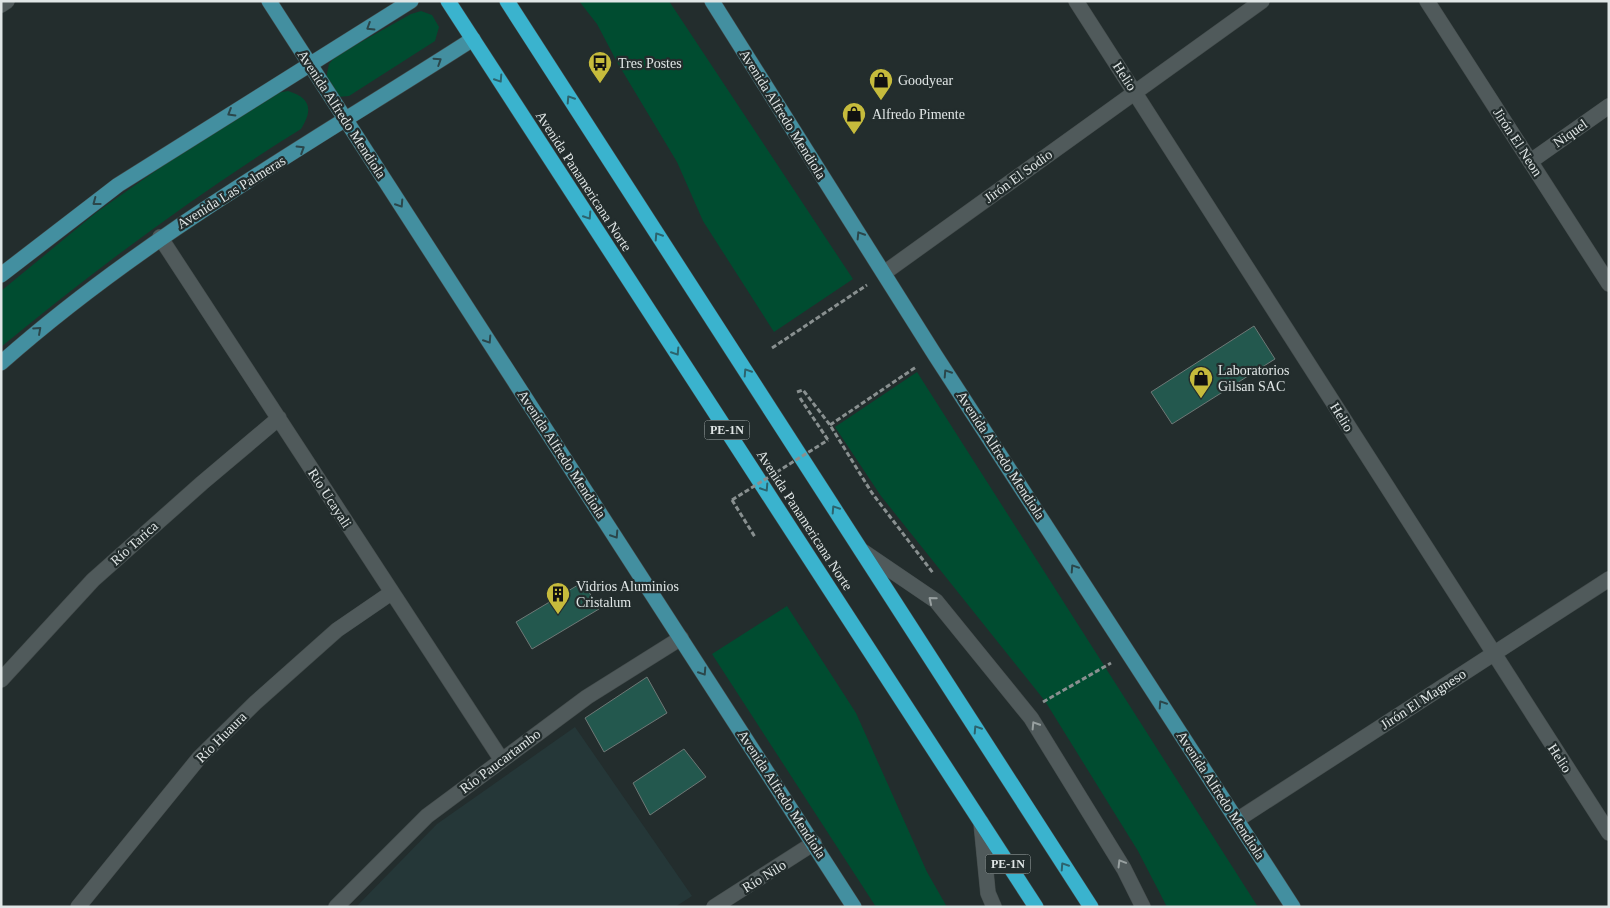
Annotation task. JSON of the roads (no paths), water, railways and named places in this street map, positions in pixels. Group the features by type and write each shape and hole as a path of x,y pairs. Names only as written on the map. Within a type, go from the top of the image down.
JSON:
{"highway":[{"name":"Avenida Panamericana Norte","path":"448,1 1036,907"},
{"path":"507,1 1091,907"}],"main road":[{"name":"Avenida Alfredo Mendiola","path":"269,1 854,907"},
{"path":"1,275 118,185 411,1"},
{"name":"Avenida Alfredo Mendiola","path":"712,1 884,273 1293,907"},
{"name":"Avenida Las Palmeras","path":"1,363 47,322 160,237 473,39"}],"street":[{"path":"1,5 8,1"},
{"name":"Helio","path":"1076,1 1492,654 1609,833"},
{"name":"Jirón El Sodio","path":"884,273 1262,1"},
{"name":"Jirón El Neon","path":"1427,1 1609,284"},
{"name":"Niquel","path":"1531,161 1609,106"},
{"name":"Río Ucayali","path":"160,237 501,759"},
{"name":"Río Tarica","path":"1,680 93,580 202,483 279,418"},
{"path":"861,550 936,602 1031,718 1124,869 1143,907"},
{"name":"Jirón El Magneso","path":"1237,820 1609,579"},
{"name":"Río Huaura","path":"78,907 199,758 254,703 337,630 391,593"},
{"name":"Río Paucartambo","path":"336,907 427,816 586,697 682,638"},
{"path":"981,822 988,893 994,907"},
{"name":"Río Nilo","path":"714,907 814,844"}],"place":[{"name":"Tres Postes","path":"600,84"},
{"name":"Goodyear","path":"881,101"},
{"name":"Alfredo Pimente","path":"854,135"},
{"name":"Laboratorios Gilsan SAC","path":"1201,399"},
{"name":"Vidrios Aluminios Cristalum","path":"558,615"}]}
